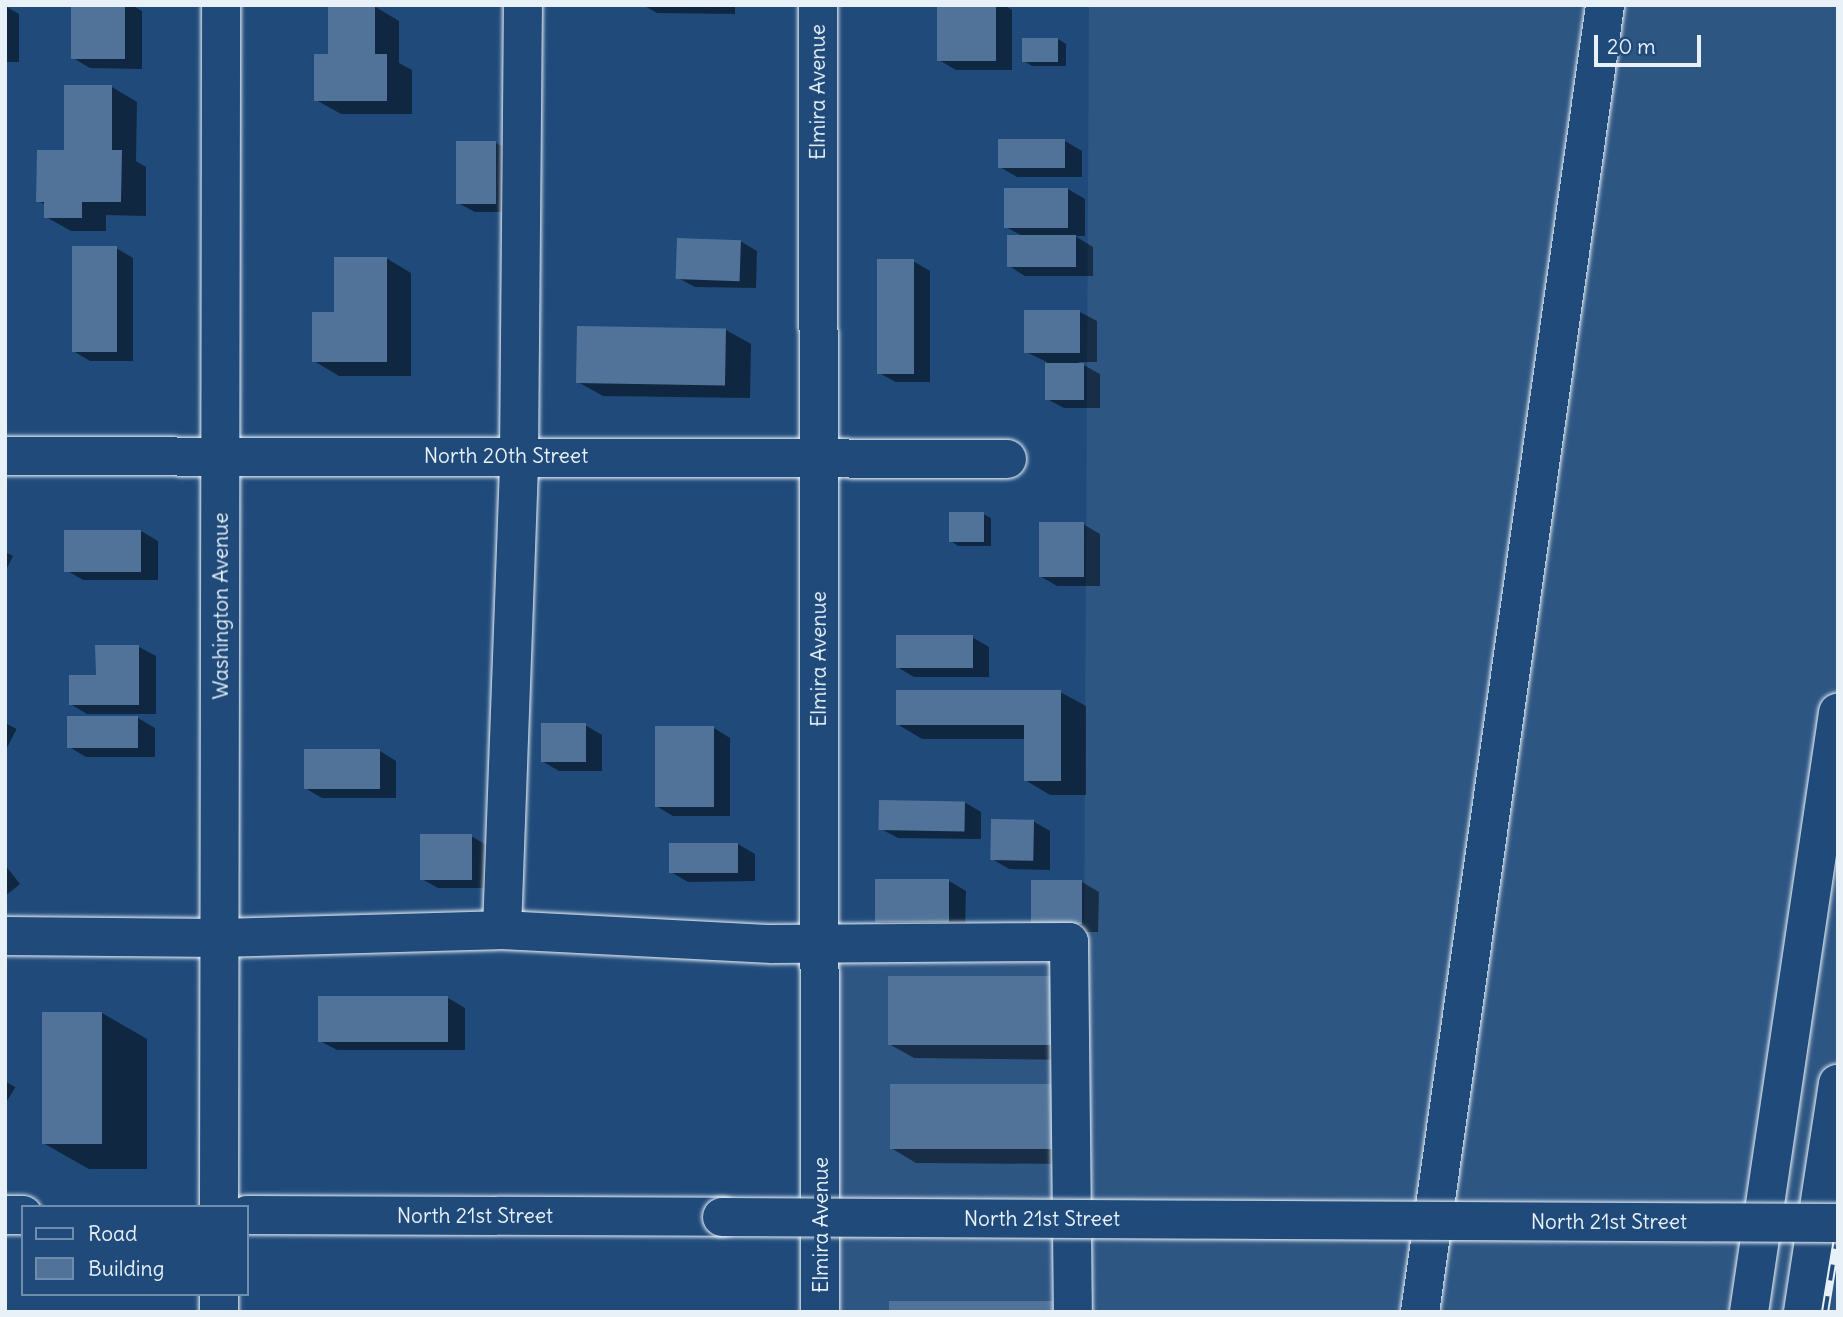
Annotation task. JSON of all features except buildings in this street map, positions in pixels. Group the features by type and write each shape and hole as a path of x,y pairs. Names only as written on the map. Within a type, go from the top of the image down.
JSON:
{"street":[{"name":"Washington Avenue","path":"219,1205 221,5"},
{"path":"502,930 519,456 523,5"},
{"name":"Elmira Avenue","path":"818,5 820,1312"},
{"path":"1420,1312 1605,5"},
{"name":"North 20th Street","path":"5,456 818,456 1007,459"},
{"path":"1749,1312 1838,713"},
{"path":"5,936 220,938 502,930 619,939 820,943 1069,942 1073,1312"},
{"path":"1802,1312 1838,1084"},
{"name":"North 21st Street","path":"248,1215 1838,1223"}],"shaded area":[{"path":"1089,5 1838,5 1838,1312 820,1312 820,943 1084,943"}],"railway":[{"path":"1825,1312 1838,1233"}]}
